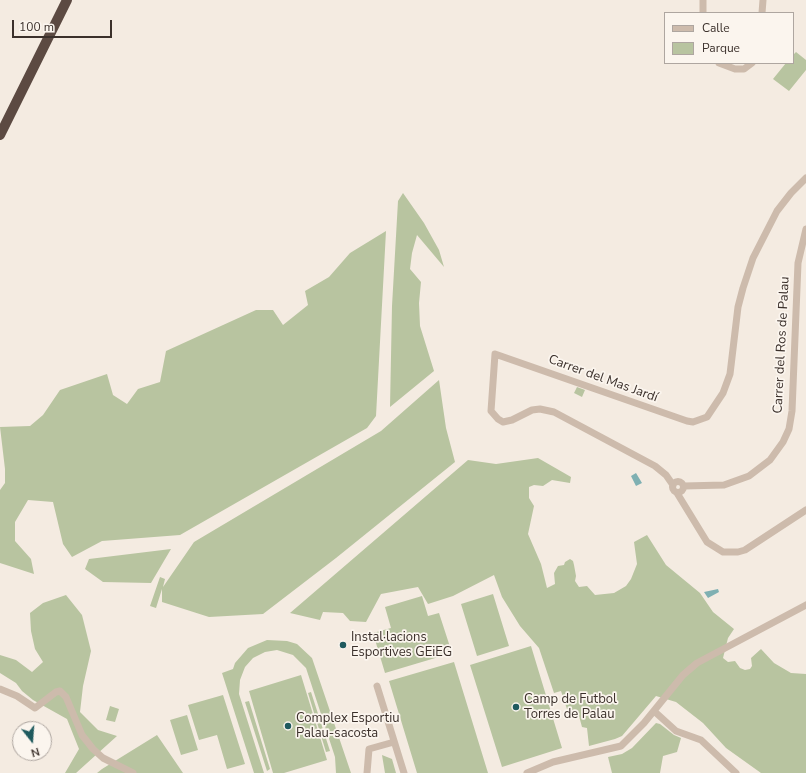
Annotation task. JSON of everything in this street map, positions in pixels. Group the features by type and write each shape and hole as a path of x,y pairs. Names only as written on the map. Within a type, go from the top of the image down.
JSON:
{"highway":[{"path":"0,136 67,0"}],"street":[{"path":"703,0 703,12"},
{"path":"762,12 763,0"},
{"path":"722,64 735,69 744,69 751,64"},
{"name":"Carrer del Mas Jardí","path":"673,485 666,475 655,466 554,412 540,409 532,410 512,420 503,422 498,419 491,411 494,354 687,421 693,422 707,417 723,393 730,374 738,307 753,258 777,211 791,192 806,178"},
{"name":"Carrer del Ros de Palau","path":"684,486 724,484 749,476 770,460 783,442 789,429 792,411 798,263 806,229"},
{"path":"677,493 682,492 684,486 679,482 673,485 672,489 677,493 707,542 723,552 738,552 745,550 806,510"},
{"path":"527,773 553,762 621,746 630,739 683,675 697,663 806,605"},
{"path":"378,686 404,773"},
{"path":"0,689 17,696 35,708 56,692 60,691 64,694 82,735 92,749 103,758 132,772"},
{"path":"654,711 676,730 701,740 736,773"},
{"path":"368,773 369,750 394,742"}],"green space":[{"path":"796,52 806,60 806,70 789,91 773,79 785,64 794,64 794,54"},
{"path":"403,193 424,223 439,250 444,267 417,235 412,253 410,269 421,282 419,303 420,326 434,371 390,407 392,306 398,201"},
{"path":"386,231 376,416 367,428 180,535 102,541 72,557 63,544 53,502 28,500 15,522 15,541 31,559 34,574 0,563 0,490 5,483 5,469 0,427 30,426 43,415 60,390 107,374 113,395 127,404 138,389 160,382 166,351 256,310 273,310 283,325 308,305 305,291 329,277 350,253"},
{"path":"439,380 446,428 455,462 336,558 263,614 209,617 162,602 162,589 156,608 150,606 160,577 165,579 163,587 194,542 381,431"},
{"path":"577,387 585,390 582,397 574,393"},
{"path":"538,458 571,477 570,483 552,480 543,486 534,485 529,487 529,498 534,506 528,534 541,564 547,588 555,584 554,573 558,566 564,565 565,562 570,559 573,561 576,576 575,581 579,587 587,586 595,595 614,593 626,586 631,579 637,564 634,542 647,535 666,565 700,593 713,612 734,629 728,638 723,658 728,662 735,661 740,668 745,670 750,669 752,666 751,658 761,649 774,663 791,673 806,674 806,773 761,773 726,748 703,723 676,702 656,696 622,736 589,746 587,728 582,727 579,716 575,716 573,711 568,712 561,691 554,693 539,648 520,626 502,597 494,575 453,596 428,604 418,587 381,594 366,622 350,621 343,613 323,612 320,620 290,613 468,460 496,464"},
{"path":"171,549 151,583 103,582 85,569 89,559"},
{"path":"493,594 509,646 477,656 461,604"},
{"path":"66,595 82,615 91,651 83,686 80,712 98,730 117,736 76,773 65,773 79,749 67,719 33,700 22,691 16,683 0,673 0,655 16,660 32,672 43,662 35,649 31,631 30,613 43,603"},
{"path":"422,596 428,616 439,613 452,653 385,673 373,633 391,628 385,607"},
{"path":"267,640 287,641 297,644 312,658 351,773 336,773 335,757 306,668 293,655 277,650 265,652 253,658 245,667 240,680 239,694 264,773 254,773 222,673 233,669 235,663 248,648"},
{"name":"Camp de Futbol Torres de Palau","path":"531,646 562,748 502,767 470,665"},
{"path":"454,662 488,773 417,773 389,681"},
{"name":"Complex Esportiu Palau-sacosta","path":"301,675 327,760 284,773 273,773 249,691"},
{"path":"311,692 330,751 326,752 308,693"},
{"path":"223,695 245,764 227,769 217,735 199,740 188,705"},
{"path":"249,701 270,769 267,771 245,702"},
{"path":"110,706 119,709 115,722 106,720"},
{"path":"187,715 198,750 181,755 170,720"},
{"path":"656,723 660,724 674,735 681,738 677,752 663,756 660,773 612,773 608,757 622,754 632,748"},
{"path":"157,735 183,773 97,773 102,769"},
{"path":"382,755 392,759 396,773 385,773"}],"water":[{"path":"636,473 642,483 636,486 631,476"},
{"path":"718,589 719,592 708,598 704,592"}],"place":[{"name":"Instal·lacions Esportives GEiEG","path":"343,645"},
{"name":"Camp de Futbol Torres de Palau","path":"516,707"},
{"name":"Complex Esportiu Palau-sacosta","path":"288,726"}]}
